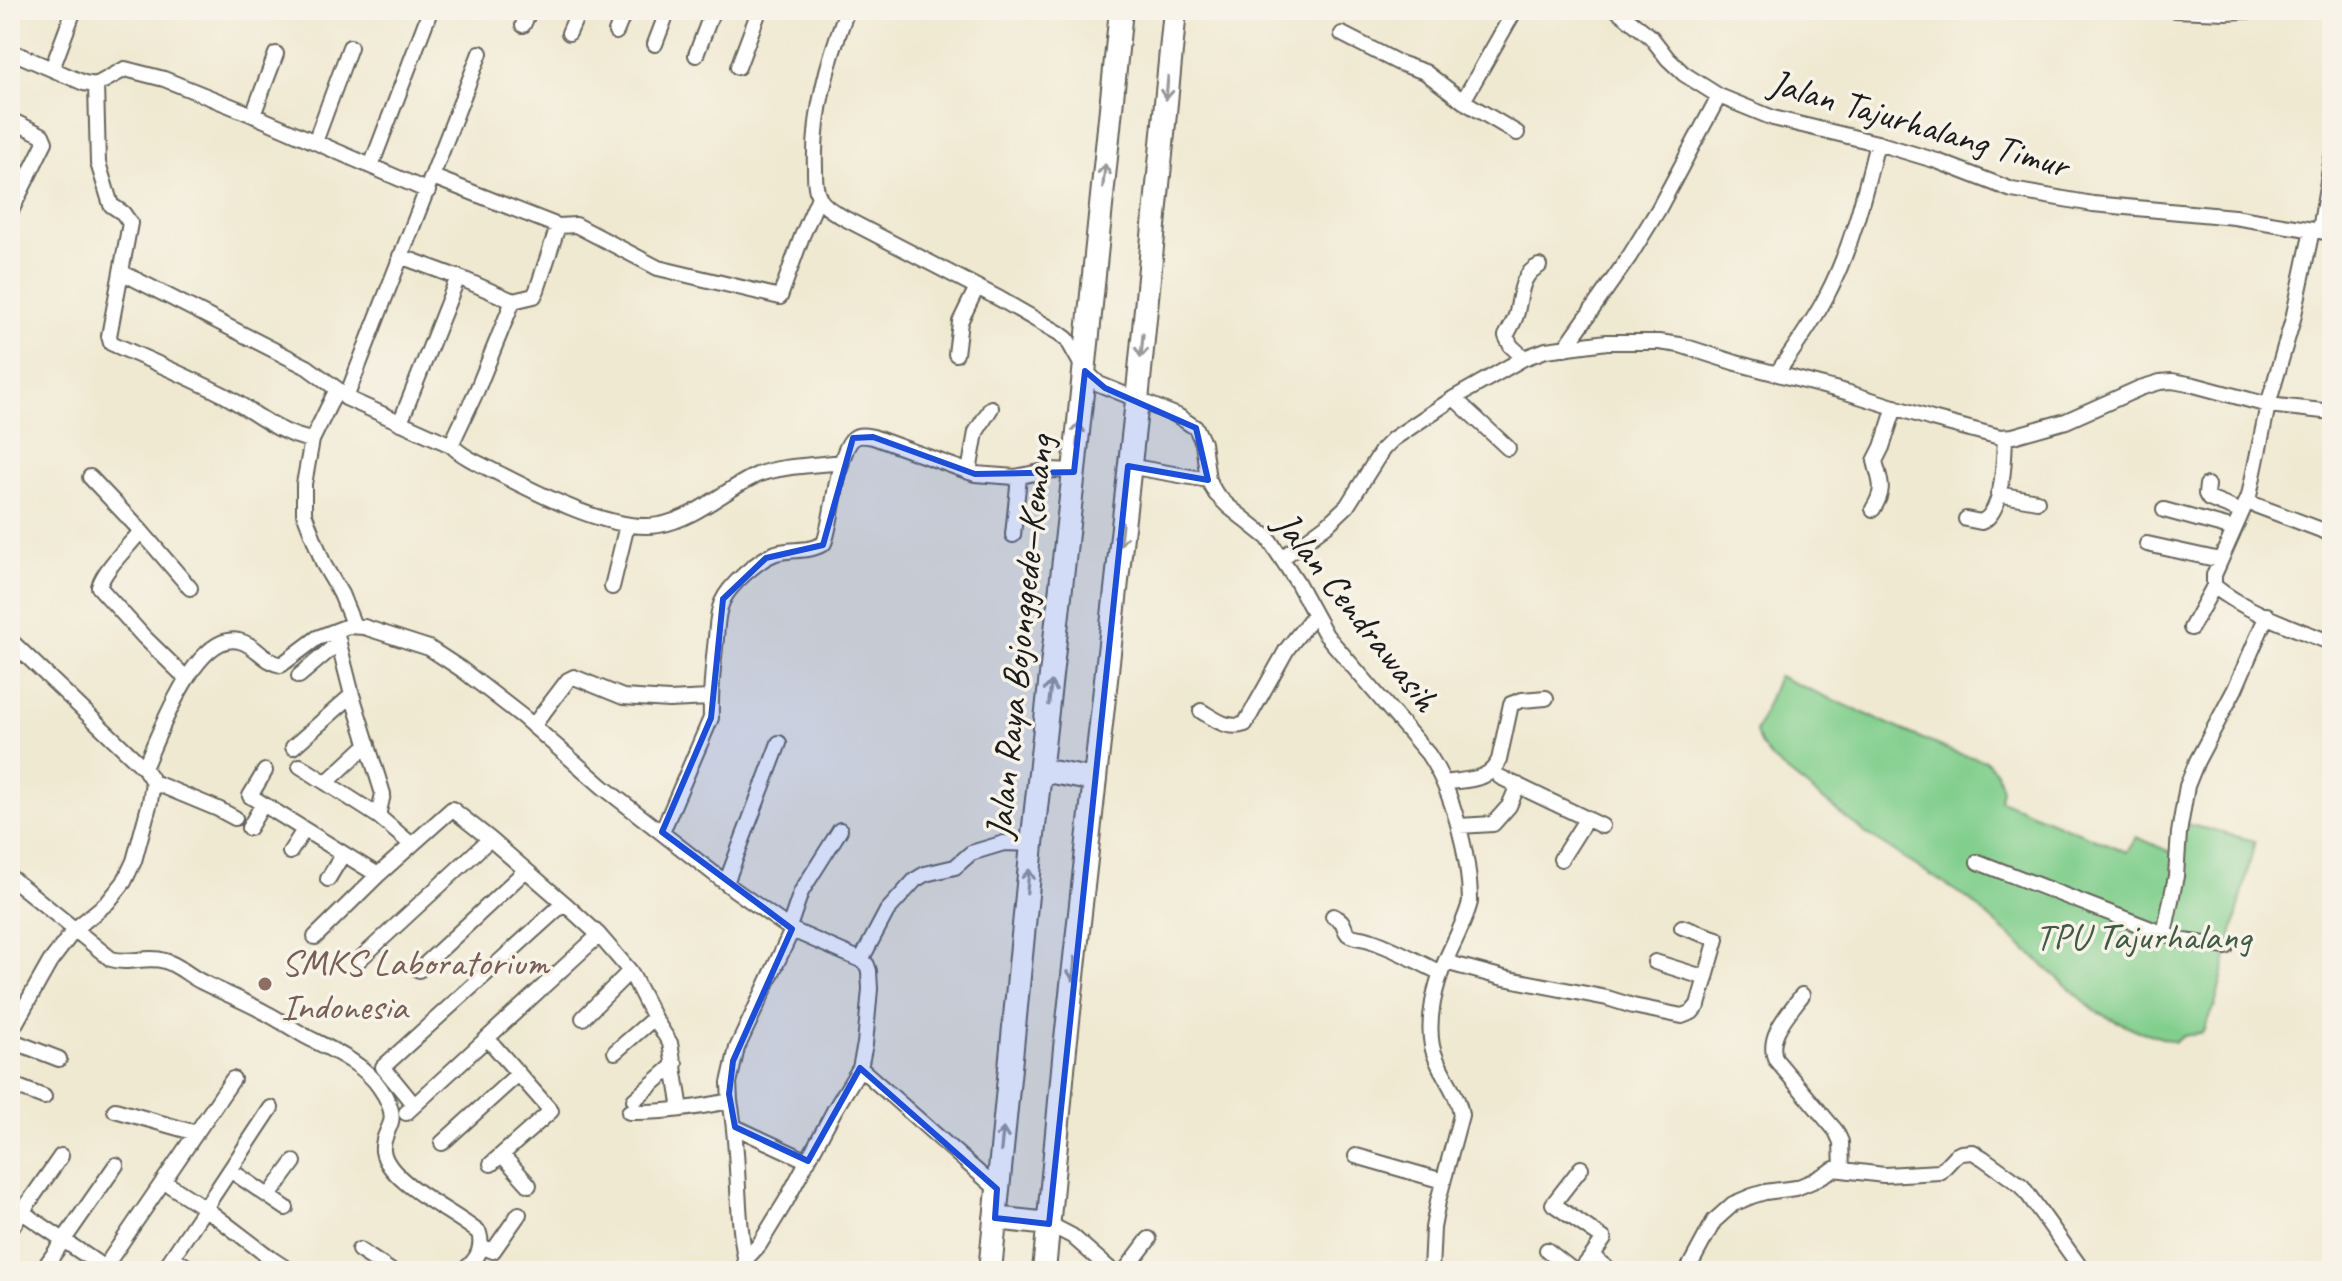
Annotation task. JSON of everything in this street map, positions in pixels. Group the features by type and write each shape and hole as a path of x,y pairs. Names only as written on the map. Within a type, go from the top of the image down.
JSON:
{"highway":[{"name":"Jalan Raya Bojonggede—Kemang","path":"990,1271 1121,10"},
{"path":"1044,1271 1065,1048 1137,401 1175,10"},
{"path":"1041,770 1095,780"},
{"path":"995,1218 1049,1224"}],"street":[{"path":"52,69 74,10"},
{"path":"523,25 530,10"},
{"path":"569,33 579,10"},
{"path":"616,32 625,10"},
{"path":"655,44 668,10"},
{"path":"696,55 713,10"},
{"path":"738,67 759,11 755,10"},
{"path":"1463,101 1515,10"},
{"name":"Jalan Tajurhalang Timur","path":"1617,10 1651,37 1684,74 1719,96 1773,118 1877,143 2025,193 2093,204 2234,217 2321,231"},
{"path":"2174,10 2262,10"},
{"path":"371,166 430,11"},
{"path":"845,11 820,96 815,161 819,197 844,218 1059,333 1067,339 1085,371 1099,384 1178,416 1196,428 1203,443 1208,480 1128,466"},
{"path":"1342,34 1399,63 1425,72 1463,101 1517,133"},
{"path":"315,142 350,47"},
{"path":"10,51 84,83 96,85 125,69 164,79 371,166 558,226 576,225 658,268 780,297 819,197"},
{"path":"354,626 341,594 324,565 304,513 304,484 312,440 341,394 431,184 480,53"},
{"path":"253,115 276,54"},
{"path":"96,85 98,163 111,205 123,213 130,223 109,336 111,343 225,396 283,432 312,440"},
{"path":"1565,348 1658,210 1719,96"},
{"path":"10,123 15,122 42,135 45,142 10,213"},
{"path":"1777,373 1805,334 1836,278 1858,217 1877,143"},
{"path":"2191,628 2214,586 2214,575 2244,507 2268,405 2321,231 2332,157"},
{"path":"400,256 513,301 534,296 558,226"},
{"path":"1524,358 1511,346 1506,336 1516,315 1522,285 1531,270 1539,266"},
{"path":"121,272 307,367 341,394 451,445 535,492 627,525 659,525 679,520 765,472 842,462"},
{"path":"400,423 458,277"},
{"path":"956,354 960,322 977,287"},
{"path":"451,445 513,301"},
{"path":"1282,558 1347,506 1383,449 1393,439 1454,398 1524,358 1546,350 1607,342 1680,345 1976,432 2005,437 2066,421 2140,388 2172,381 2268,405 2332,412"},
{"path":"1454,398 1508,448"},
{"path":"1873,509 1879,500 1882,483 1875,461 1895,407"},
{"path":"969,472 976,432 991,408"},
{"path":"662,832 711,718 709,698 718,617 723,599 761,561 776,553 824,543 842,462 853,438 862,435 873,437 969,472 991,476 1019,477 1050,470 1074,471"},
{"path":"1966,519 1987,520 1994,509 2004,465 2005,437"},
{"path":"90,477 190,588"},
{"path":"1013,535 1019,477"},
{"name":"Jalan Cendrawasih","path":"1208,480 1228,506 1268,538 1326,635 1428,754 1444,783 1459,826 1470,902 1443,967 1431,1018 1432,1047 1459,1104 1461,1115 1433,1228 1431,1271"},
{"path":"2207,485 2209,499 2332,534"},
{"path":"1998,494 2037,501"},
{"path":"2164,510 2234,529"},
{"path":"612,587 627,525"},
{"path":"141,531 105,574 99,587 186,678"},
{"path":"2147,544 2220,560"},
{"path":"2214,586 2267,615 2332,643"},
{"path":"1201,711 1227,726 1245,724 1279,660 1314,615"},
{"path":"2164,934 2176,876 2187,786 2267,615"},
{"path":"144,768 165,716 186,678 213,648 230,640 243,642 272,663 281,665 317,638 343,627 354,626 404,639 438,653 533,726 603,787 726,883 790,928 861,960 869,971 870,989 860,1068 747,1266"},
{"path":"299,676 338,639 383,794 378,816"},
{"path":"10,640 144,768 153,782 235,818"},
{"path":"533,726 568,680 574,677 623,697 669,700 709,698"},
{"path":"293,747 352,695"},
{"path":"1444,783 1488,776 1499,760 1511,704 1546,698"},
{"path":"726,883 779,743"},
{"path":"326,783 368,744"},
{"path":"300,766 378,816 412,845"},
{"path":"265,771 250,796 378,875"},
{"path":"1500,777 1602,826"},
{"path":"10,1033 50,962 75,929 108,902 124,882 139,846 153,782"},
{"path":"1459,826 1493,824 1509,806 1518,785"},
{"path":"249,828 263,804"},
{"path":"315,937 452,809 564,903 599,935 630,971 670,1043 681,1109"},
{"path":"1561,859 1587,818"},
{"path":"290,852 304,830"},
{"path":"747,1266 739,1229 735,1127 729,1083 737,1048 790,928 801,892 840,830"},
{"path":"359,960 490,839"},
{"path":"861,960 887,911 915,880 925,874 955,867 971,853 1013,842 1032,844"},
{"path":"328,879 343,854"},
{"path":"1978,862 2184,941 2226,947"},
{"path":"419,970 526,870"},
{"path":"10,877 114,960 155,959 175,965 198,981 271,1015 360,1069 381,1088 390,1108 391,1122 385,1133 383,1151 394,1172 414,1190 479,1233 481,1246 474,1262 462,1271"},
{"path":"564,903 383,1067 410,1109 599,935"},
{"path":"1333,916 1343,922 1351,936 1369,939 1443,967 1607,998 1682,1016 1698,1005 1717,939 1682,927"},
{"path":"1655,962 1706,978"},
{"path":"583,1018 630,971"},
{"path":"1802,995 1777,1031 1773,1053 1836,1131 1841,1142 1842,1169"},
{"path":"615,1052 654,1018"},
{"path":"487,1038 551,1111 496,1160 529,1185"},
{"path":"10,1040 59,1059"},
{"path":"675,1064 631,1106 656,1112 730,1101"},
{"path":"860,1068 997,1189"},
{"path":"442,1143 518,1074"},
{"path":"22,1212 105,1270 233,1079"},
{"path":"10,1084 44,1097"},
{"path":"163,1271 271,1108"},
{"path":"115,1110 196,1133"},
{"path":"735,1127 808,1161"},
{"path":"1687,1271 1709,1227 1733,1204 1765,1192 1796,1188 1827,1171 1842,1169 1884,1175 1940,1172 1955,1156 1973,1152 2022,1186 2083,1271"},
{"path":"10,1230 61,1156"},
{"path":"1356,1156 1443,1181"},
{"path":"269,1196 294,1162"},
{"path":"42,1271 116,1165"},
{"path":"1580,1271 1604,1239 1553,1204 1581,1168"},
{"path":"230,1170 286,1208"},
{"path":"163,1181 205,1208 269,1266 290,1271"},
{"path":"481,1246 493,1251 519,1214"},
{"path":"1049,1224 1072,1236 1112,1271"},
{"path":"1125,1271 1149,1239"},
{"path":"359,1250 391,1271"},
{"path":"1547,1250 1574,1271"},
{"path":"1592,1256 1610,1271"},
{"path":"173,1257 193,1271"}],"highlighted area":[{"path":"1085,371 1105,388 1196,428 1208,480 1128,466 1049,1224 995,1218 997,1189 860,1068 808,1161 735,1127 729,1094 733,1061 792,929 662,832 711,718 723,599 766,558 823,545 853,438 873,437 975,474 1074,472"}],"green space":[{"name":"TPU Tajurhalang","path":"1778,676 1953,752 1986,761 1996,771 2002,789 2000,800 2127,852 2137,837 2172,853 2178,822 2255,841 2215,1006 2203,1032 2184,1036 2175,1042 2098,1013 1968,899 1865,833 1773,760 1760,744 1756,732"}],"place":[{"name":"SMKS Laboratorium Indonesia","path":"265,984"}]}
